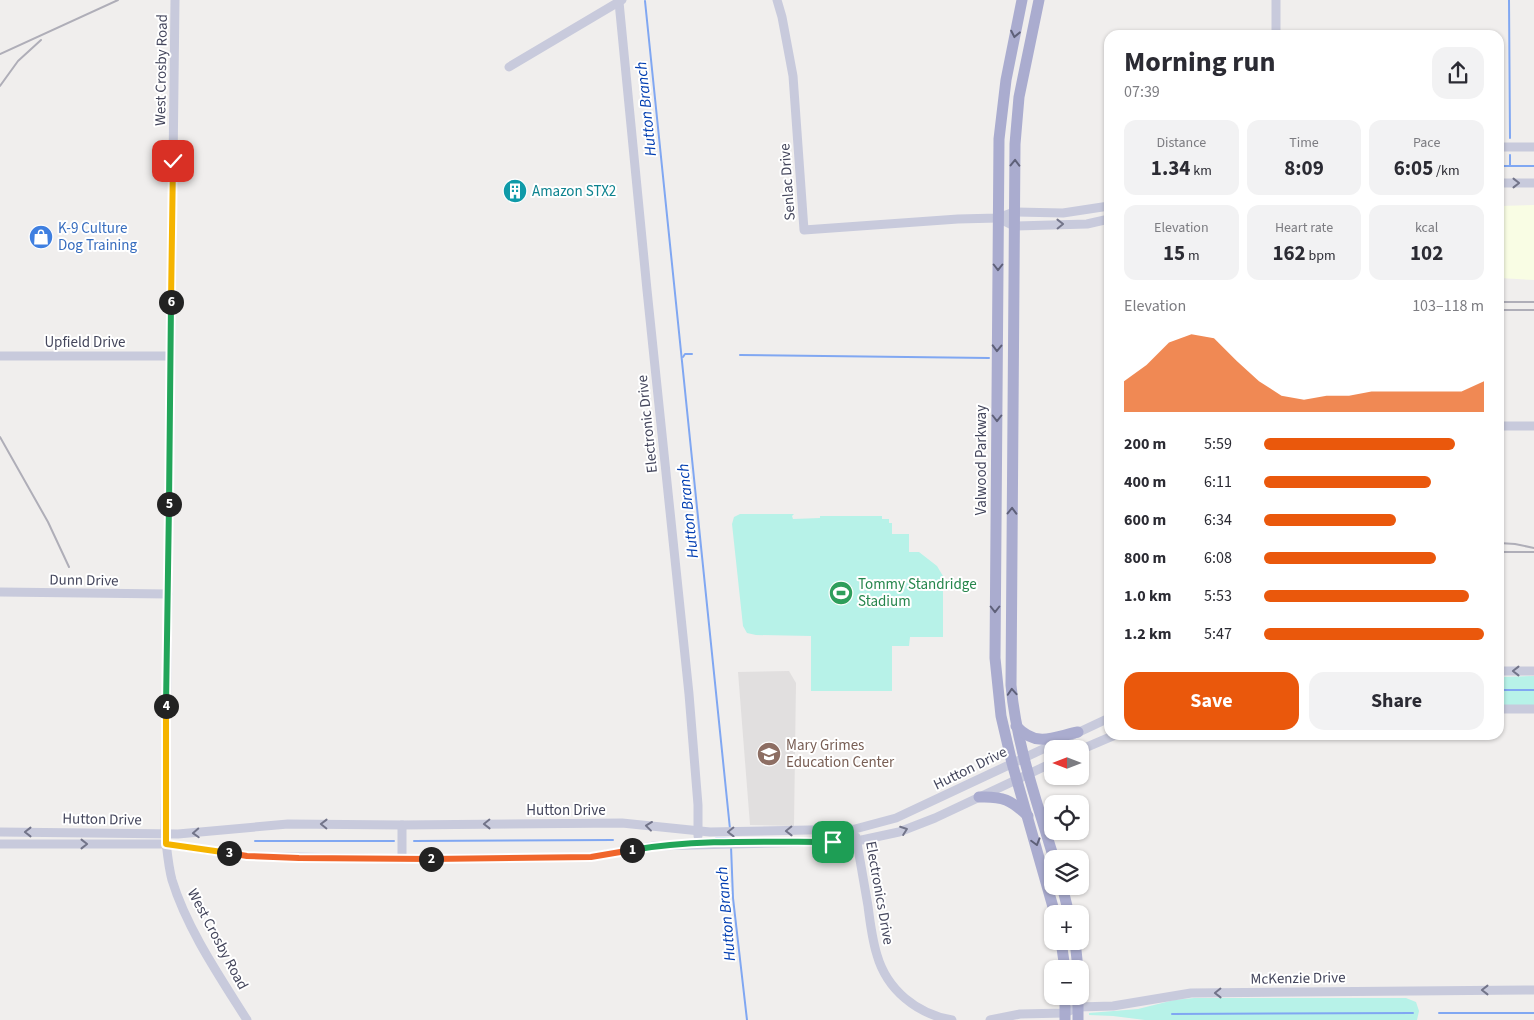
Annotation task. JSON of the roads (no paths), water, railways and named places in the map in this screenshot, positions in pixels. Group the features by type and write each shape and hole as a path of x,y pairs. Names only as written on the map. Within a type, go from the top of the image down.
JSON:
{"main road":[{"name":"Valwood Parkway","path":"1022,0 1002,108 999,139 996,683 1001,716 1012,763 1023,776 1051,850"},
{"name":"Valwood Parkway","path":"1039,0 1017,109 1012,369 1011,685 1016,726 1024,757 1023,776 1028,816 1052,905"},
{"path":"1002,108 1017,109"},
{"path":"997,369 1012,369"},
{"path":"996,560 1012,559"},
{"path":"1016,726 1032,738 1042,739 1054,739 1078,732"},
{"path":"979,797 993,796 1006,798 1028,816"},
{"path":"1077,1020 1078,1005"}],"street":[{"name":"West Crosby Road","path":"175,0 165,834 172,880 184,911 210,962 247,1020"},
{"name":"Senlac Drive","path":"777,0 793,76 804,230 998,218 1014,212 1063,213 1104,207"},
{"path":"1276,0 1276,30"},
{"path":"509,66 621,1"},
{"name":"Electronic Drive","path":"621,1 689,694 698,805 698,844"},
{"path":"1504,147 1534,147"},
{"path":"1504,183 1534,184"},
{"name":"Senlac Drive","path":"998,218 1014,226 1087,224 1104,220"},
{"name":"Upfield Drive","path":"0,356 170,356"},
{"path":"1504,426 1534,426"},
{"name":"Dunn Drive","path":"0,592 168,594"},
{"path":"1504,671 1534,671"},
{"path":"1504,709 1534,709"},
{"name":"Hutton Drive","path":"0,832 165,834 210,832 288,824 622,823 698,832 855,829 896,818 1104,720"},
{"path":"1089,746 1104,740"},
{"name":"Hutton Drive","path":"0,844 166,844 247,856 402,859 591,857 654,846 753,842 857,841 899,832 935,818 1044,767"},
{"path":"402,825 402,859"},
{"name":"Electronics Drive","path":"855,829 873,940 879,962 891,984 906,999 930,1014 952,1020"},
{"path":"55,832 56,844"},
{"name":"McKenzie Drive","path":"1089,1003 1113,1006 1191,993 1534,990"},
{"name":"McKenzie Drive","path":"990,1020 1020,1014 1065,1017 1075,1005"},
{"path":"1065,1017 1077,1020"}],"waterway":[{"path":"1509,0 1510,138"},
{"name":"Hutton Branch","path":"645,1 730,829"},
{"path":"1510,155 1510,166"},
{"path":"1504,166 1534,166"},
{"path":"683,357 685,354 692,354"},
{"path":"740,355 989,358"},
{"path":"1504,690 1534,690"},
{"path":"716,838 731,838"},
{"path":"414,841 613,840"},
{"path":"255,841 394,841"},
{"name":"Hutton Branch","path":"731,846 733,898 747,1020"},
{"path":"1172,1014 1413,1013"},
{"path":"1439,1013 1534,1013"}],"railway":[{"path":"0,54 118,0"},
{"path":"0,86 18,61 41,40"},
{"path":"1504,302 1534,302"},
{"path":"1504,310 1534,310"},
{"path":"0,437 48,522 69,567"},
{"path":"1504,543 1534,548"},
{"path":"1504,552 1534,552"}],"place":[{"name":"Amazon STX2","path":"515,191"},
{"name":"K-9 Culture Dog Training","path":"41,237"},
{"name":"Tommy Standridge Stadium","path":"841,593"},
{"name":"Mary Grimes Education Center","path":"769,754"}]}
